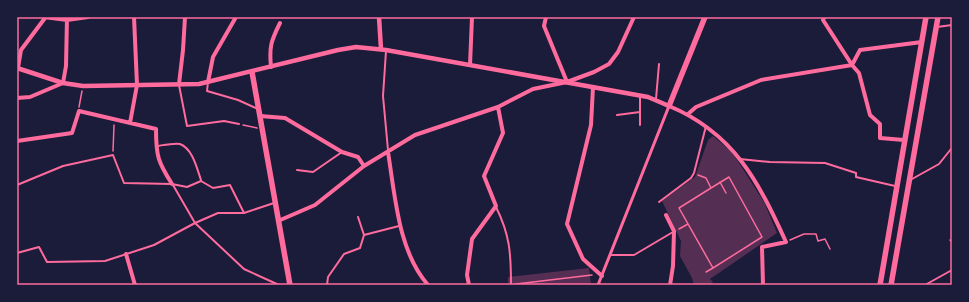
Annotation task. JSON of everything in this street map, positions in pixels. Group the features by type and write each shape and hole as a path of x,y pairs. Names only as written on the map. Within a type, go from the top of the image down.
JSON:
{"main road":[{"path":"669,106 704,17"},
{"path":"880,285 926,17"},
{"path":"891,285 938,17"},
{"path":"252,72 290,285"}],"street":[{"path":"88,17 67,19 44,18 21,50 17,68 63,83 83,86 179,84 208,82 338,50 356,47 383,49 470,64 640,95 656,100 688,114 706,125 735,151 767,199 786,242 762,247 763,285"},
{"path":"130,123 137,86 134,17"},
{"path":"179,84 185,17"},
{"path":"208,82 213,57 236,17"},
{"path":"379,17 383,49"},
{"path":"470,64 472,17"},
{"path":"546,17 544,26 567,82"},
{"path":"278,221 315,205 364,166 415,135 498,107 533,89 567,82 594,72 609,64 618,52 634,17"},
{"path":"824,17 823,20 852,65 859,73 870,115 880,124 880,138 904,140"},
{"path":"63,83 66,66 67,19"},
{"path":"271,67 270,42 280,24"},
{"path":"852,65 860,50 922,42"},
{"path":"688,114 696,106 761,80 852,65"},
{"path":"17,98 30,97 63,83"},
{"path":"593,87 591,125 567,224 583,259 602,276"},
{"path":"598,285 669,106"},
{"path":"469,285 467,275 472,239 496,206 484,176 503,133 498,107"},
{"path":"17,141 72,133 79,111 156,129 156,146 159,165 172,184"},
{"path":"260,116 285,118 342,152 358,157 364,166"},
{"path":"388,152 400,226 419,274 428,285"},
{"path":"666,215 674,231 673,266 670,285"},
{"path":"126,254 135,285"}],"lane":[{"path":"936,27 952,25"},
{"path":"383,49 383,96 388,152"},
{"path":"656,100 659,64"},
{"path":"208,82 207,91 238,100 259,110"},
{"path":"179,84 187,126 224,121 239,124"},
{"path":"640,95 640,125"},
{"path":"618,115 640,112"},
{"path":"659,202 691,178 694,173 706,125"},
{"path":"156,146 179,144 185,148 193,159 201,181 213,188 230,185 244,213"},
{"path":"909,180 939,164 951,149"},
{"path":"297,170 313,172 342,152"},
{"path":"17,185 63,166 113,155 124,183 172,184 187,187 201,181"},
{"path":"740,159 770,162 825,163 856,173 856,177 896,186"},
{"path":"172,184 195,223 244,269 279,285"},
{"path":"17,253 39,247 47,262 105,261 154,245 195,223 218,213 244,213 275,202"},
{"path":"496,206 506,226 511,248 511,285"},
{"path":"327,285 328,278 344,254 360,248 364,235 358,217"},
{"path":"364,235 400,226"},
{"path":"610,255 634,255 674,231"},
{"path":"925,285 952,270"}],"path":[{"path":"79,111 83,86"},
{"path":"113,155 115,119"},
{"path":"239,124 262,130"},
{"path":"694,173 706,178 711,188"},
{"path":"706,272 713,268 762,237 729,177 679,208 713,268"},
{"path":"720,182 726,193"},
{"path":"674,231 688,224"},
{"path":"786,242 804,234 816,234 818,241 824,240 830,249"},
{"path":"511,285 593,275 602,276"}],"building":[{"path":"713,136 732,152 764,202 777,233 710,279 713,282 710,285 694,285 692,278 680,256 681,241 662,201 695,177 708,140"},
{"path":"589,268 591,285 508,285 508,277"}]}
